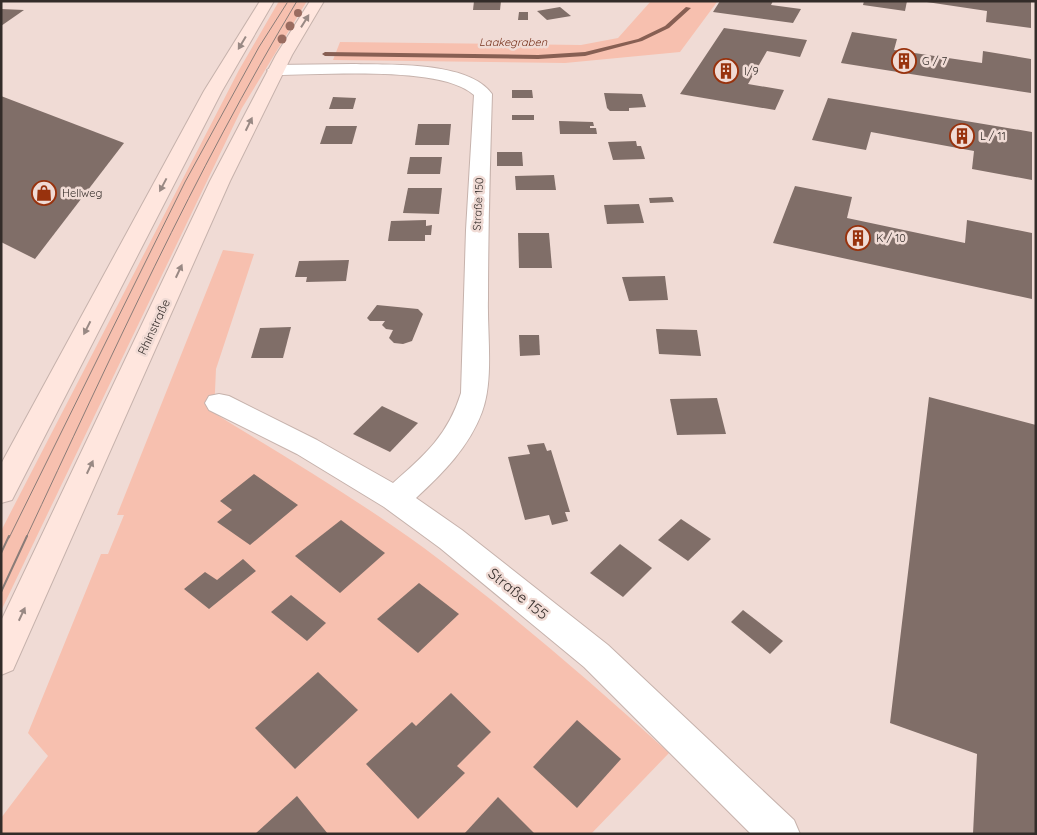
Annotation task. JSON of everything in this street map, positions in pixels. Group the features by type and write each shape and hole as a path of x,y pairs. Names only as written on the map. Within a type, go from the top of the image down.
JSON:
{"main road":[{"path":"1,492 209,100 267,1"},
{"name":"Rhinstraße","path":"1,659 220,181 275,70 317,1"}],"street":[{"name":"Straße 150","path":"275,70 436,73 470,82 480,88 483,94 477,230 474,393 469,415 458,436 436,462 395,500"},
{"name":"Straße 155","path":"219,403 306,447 395,500 451,539 596,656 780,834"}],"shaded area":[{"path":"279,1 307,1 242,108 1,611 1,531 239,70"},
{"path":"651,1 717,2 680,52 565,63 333,60 340,42 581,45 618,38"},
{"path":"223,250 254,254 216,369 214,413 347,495 424,548 549,648 669,753 591,834 1,834 1,818 48,756 28,733 101,554 108,554 124,515 117,515"}],"building":[{"path":"474,1 501,1 500,10 473,10"},
{"path":"720,1 773,1 771,5 801,9 793,23 713,12"},
{"path":"864,1 907,1 905,11 863,5"},
{"path":"920,1 1031,1 1031,28 986,22 987,11"},
{"path":"560,7 571,16 547,20 537,11"},
{"path":"1,9 24,10 1,26"},
{"path":"519,12 528,12 528,20 518,20"},
{"name":"I/9","path":"724,28 807,40 800,57 767,51 748,84 784,90 775,110 680,94"},
{"name":"G / 7","path":"852,32 897,39 894,50 982,63 983,51 1031,59 1031,93 841,63"},
{"path":"512,90 532,90 533,98 512,98"},
{"path":"604,93 642,94 646,107 629,108 629,111 610,111 607,108"},
{"name":"Hellweg","path":"1,96 124,143 35,259 1,242"},
{"path":"333,97 356,98 353,109 329,109"},
{"name":"L / 11","path":"828,98 1032,132 1032,180 972,169 974,151 871,132 866,150 812,140"},
{"path":"512,115 534,115 534,120 512,120"},
{"path":"559,121 593,122 594,126 590,126 590,128 596,128 597,134 560,134"},
{"path":"418,124 451,124 449,145 415,145"},
{"path":"326,126 357,126 352,144 320,144"},
{"path":"636,141 637,146 641,146 645,159 613,160 608,142"},
{"path":"497,152 522,152 523,166 497,166"},
{"path":"410,157 442,157 440,174 407,174"},
{"path":"554,175 556,190 516,190 515,176"},
{"name":"K / 10","path":"795,186 852,197 847,218 965,243 967,220 1032,233 1032,299 773,243"},
{"path":"408,188 442,188 439,214 403,213"},
{"path":"672,197 674,202 650,203 649,198"},
{"path":"639,204 644,223 607,224 604,205"},
{"path":"426,220 426,226 432,225 431,235 425,235 425,241 388,241 391,221"},
{"path":"518,233 549,233 552,268 519,268"},
{"path":"349,260 346,281 306,282 307,277 295,277 299,261"},
{"path":"665,276 668,300 629,301 622,277"},
{"path":"377,305 418,309 423,314 412,341 403,344 394,343 389,338 393,330 386,329 382,325 385,321 370,321 367,318"},
{"path":"291,327 283,358 251,358 260,328"},
{"path":"656,329 697,330 701,356 659,354"},
{"path":"519,335 539,335 540,355 520,356"},
{"path":"929,397 1036,425 1036,834 973,834 977,754 890,723"},
{"path":"717,398 726,434 677,435 670,399"},
{"path":"382,406 418,423 390,452 353,434"},
{"path":"544,443 547,451 551,450 570,512 565,512 568,521 552,525 549,515 525,520 508,457 530,454 527,445"},
{"path":"254,474 298,505 250,545 217,522 232,510 220,501"},
{"path":"681,519 711,539 688,561 658,540"},
{"path":"341,520 385,553 340,593 295,556"},
{"path":"620,544 652,568 623,597 590,573"},
{"path":"243,559 256,571 209,609 184,589 205,572 217,580"},
{"path":"419,583 459,614 418,653 377,619"},
{"path":"291,595 326,623 307,641 271,612"},
{"path":"743,610 783,641 770,654 731,622"},
{"path":"318,672 358,710 295,769 255,728"},
{"path":"451,693 491,732 457,766 465,773 418,819 366,764 412,722 416,726"},
{"path":"577,720 621,759 577,808 533,767"},
{"path":"297,796 328,834 255,834"},
{"path":"498,797 535,834 464,834"}],"waterway":[{"name":"Laakegraben","path":"325,54 538,57 585,54 640,40 667,27 688,8"}],"tram line":[{"path":"26,538 188,199 259,66 297,1"},
{"path":"9,538 185,182 259,47 287,3"},
{"path":"1,553 9,536"},
{"path":"1,592 27,536"}],"place":[{"name":"G / 7","path":"904,61"},
{"name":"I/9","path":"726,71"},
{"name":"L / 11","path":"962,136"},
{"name":"Hellweg","path":"44,193"},
{"name":"K / 10","path":"858,238"}]}
